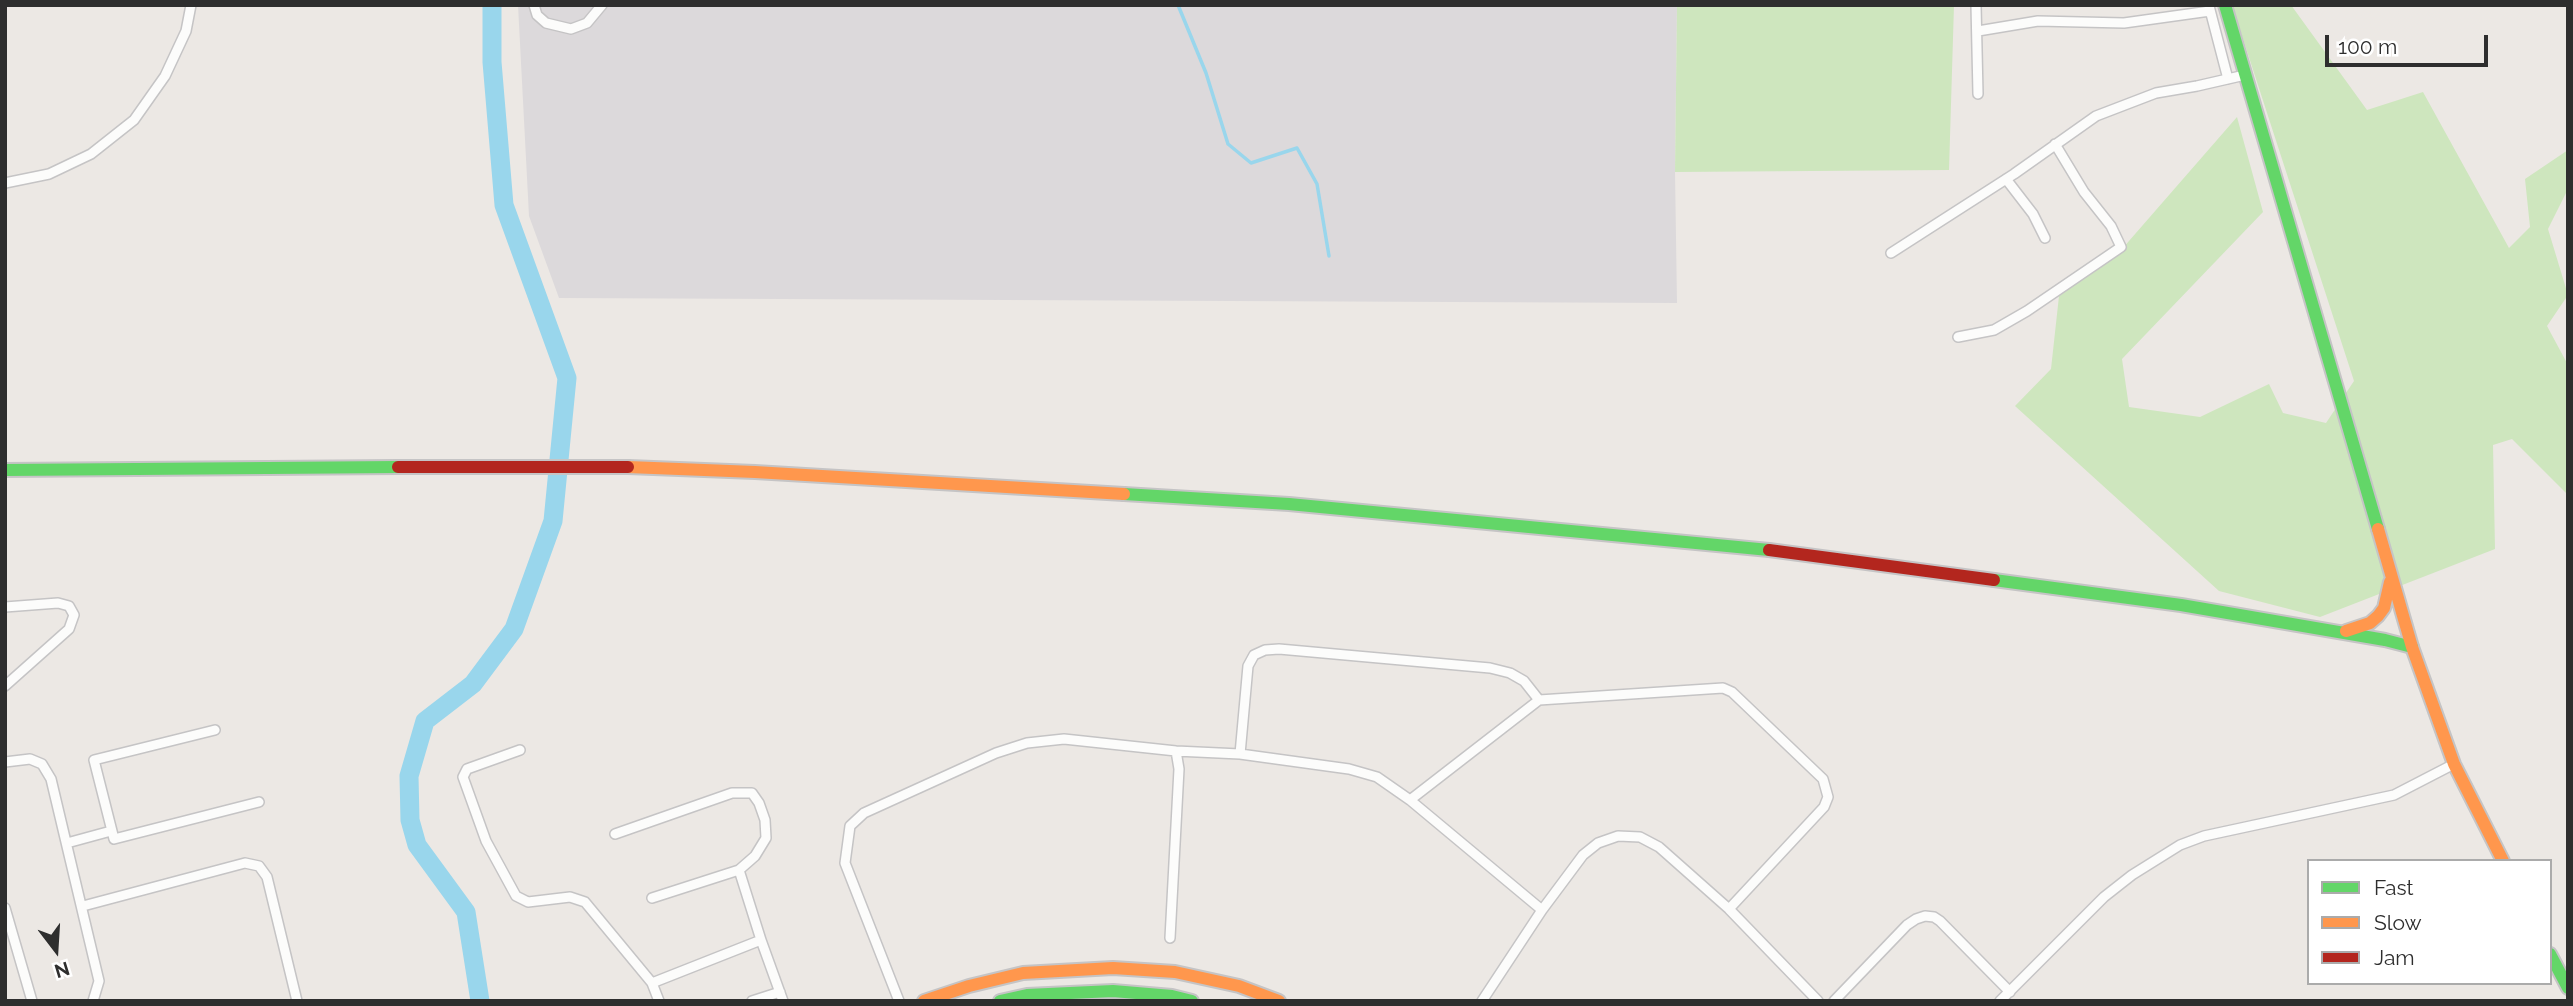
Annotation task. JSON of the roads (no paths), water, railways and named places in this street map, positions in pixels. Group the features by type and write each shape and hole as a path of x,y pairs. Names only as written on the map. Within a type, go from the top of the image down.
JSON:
{"main road":[{"path":"2225,5 2390,580 2454,764 2502,859"},
{"path":"5,470 594,466 769,472 1289,504 1738,546 2181,605 2342,632 2412,647"},
{"path":"2342,632 2370,622 2378,616 2387,599 2390,580"},
{"path":"2552,958 2568,988"},
{"path":"924,1001 969,986 1023,973 1113,968 1175,972 1239,986 1279,1001"},
{"path":"1000,1001 1027,995 1102,991 1172,996 1192,1001"}],"street":[{"path":"5,183 49,174 91,154 134,120 165,76 186,31 191,5"},
{"path":"534,5 537,15 546,23 571,29 587,23 602,5"},
{"path":"1976,5 1978,94"},
{"path":"1978,31 2038,21 2124,23 2209,8 2228,79"},
{"path":"1891,253 2006,179 2096,116 2156,93 2245,75"},
{"path":"1958,337 1994,330 2027,312 2122,247 2111,226 2078,183 2055,144"},
{"path":"2006,179 2033,214 2045,238"},
{"path":"5,607 58,603 69,606 74,615 69,629 5,686"},
{"path":"1240,754 1248,666 1254,655 1265,650 1279,649 1490,668 1510,673 1524,681 1539,700"},
{"path":"1410,800 1539,700 1723,688 1731,692 1823,779 1828,797 1824,807 1729,909"},
{"path":"215,730 94,760 114,839 259,802"},
{"path":"899,1001 845,863 850,826 864,813 996,753 1027,743 1064,739 1176,751 1240,754 1349,769 1377,777 1410,800 1542,910"},
{"path":"520,750 467,769 463,777 486,841 516,896 528,902 570,897 585,902 652,983 659,1001"},
{"path":"1170,939 1179,769 1176,751"},
{"path":"5,762 30,759 42,764 51,779 99,981 93,1001"},
{"path":"2000,1001 2104,897 2132,875 2180,845 2204,836 2394,795 2454,764"},
{"path":"615,834 732,793 752,793 760,803 766,838 755,856 738,870 652,898"},
{"path":"67,843 111,831"},
{"path":"1482,1001 1542,910 1583,855 1598,843 1618,836 1640,837 1659,846 1729,909 1818,1001"},
{"path":"83,905 245,863 259,866 267,877 297,1001"},
{"path":"738,870 782,996 752,1001"},
{"path":"5,908 32,1001"},
{"path":"1833,1001 1908,925 1925,916 1940,921 2010,992"},
{"path":"652,983 761,940"}],"waterway":[{"path":"480,1001 466,912 417,845 410,820 409,776 425,721 473,684 514,629 553,521 567,378 504,205 492,62 492,5"},
{"path":"1178,5 1206,73 1228,144 1251,163 1297,148 1317,184 1329,256"}]}
